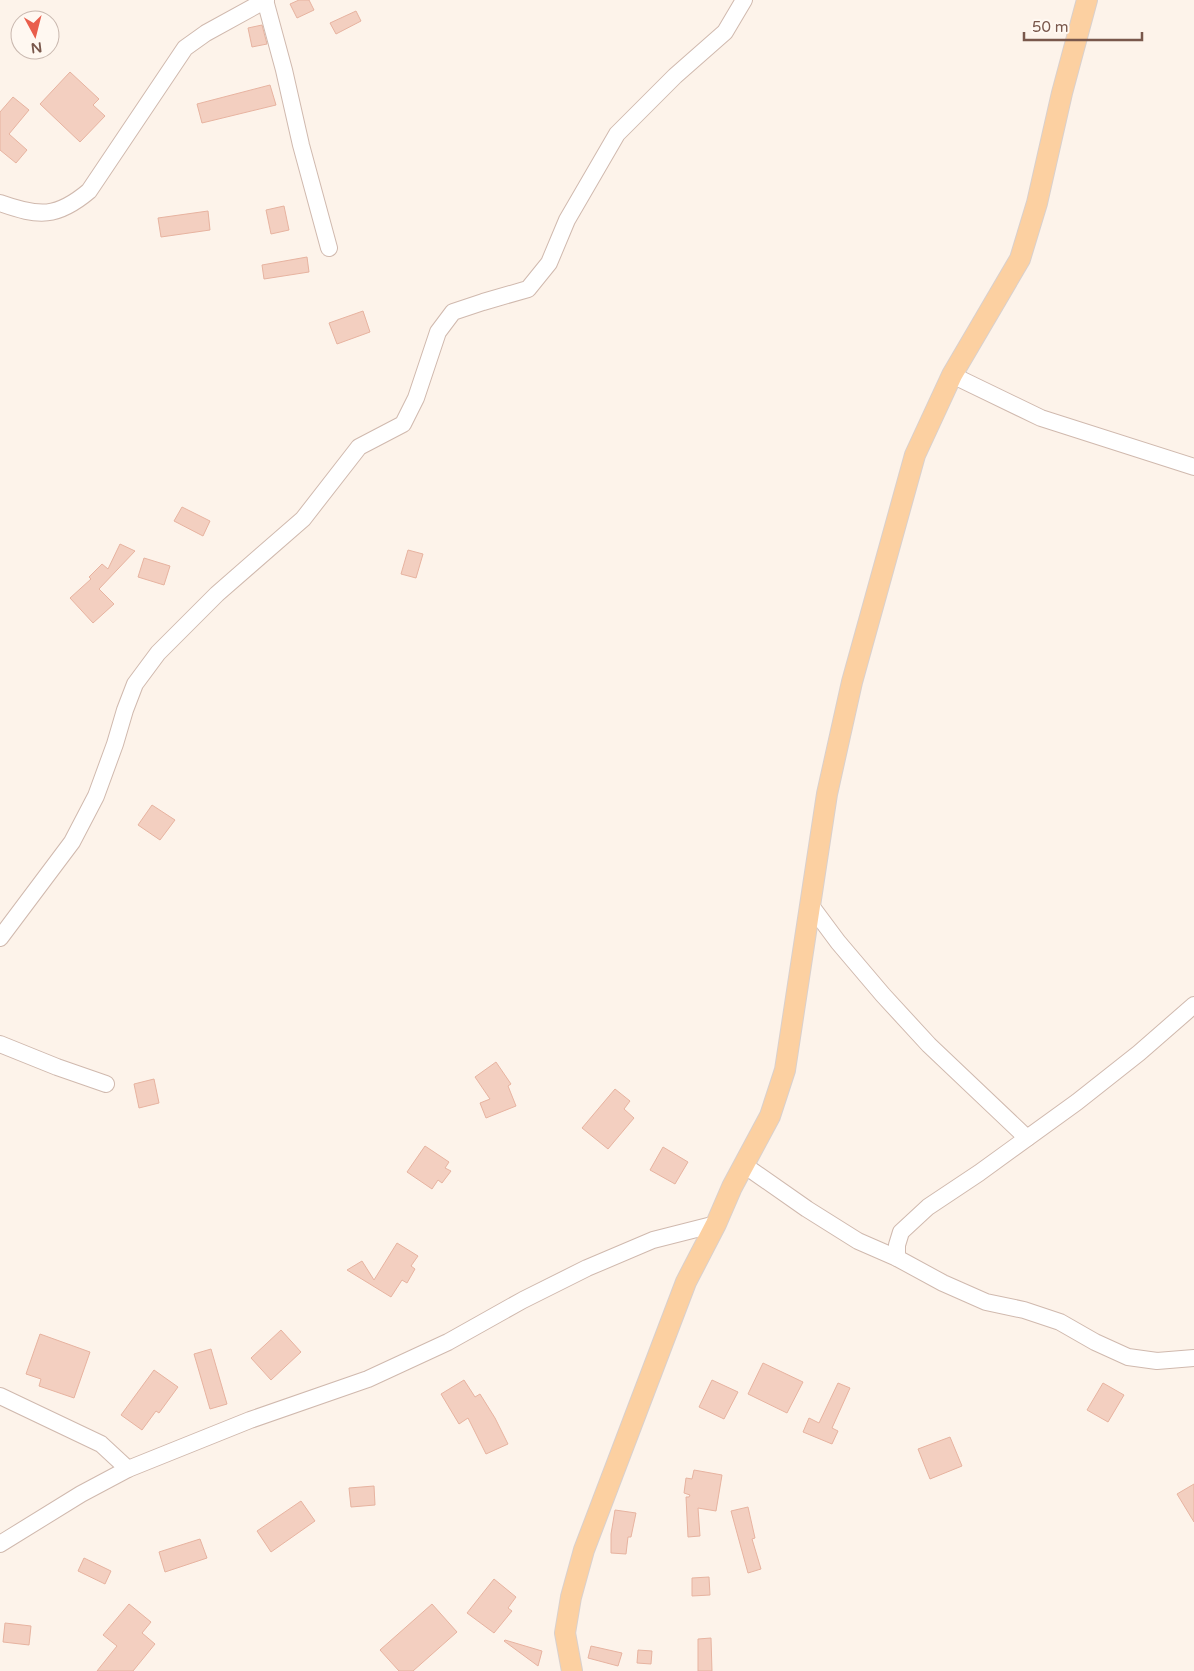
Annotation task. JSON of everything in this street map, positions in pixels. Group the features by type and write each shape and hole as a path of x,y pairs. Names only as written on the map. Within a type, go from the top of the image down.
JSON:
{"main road":[{"path":"572,1671 566,1633 571,1597 584,1550 686,1282 770,1116 785,1070 827,794 852,682 915,455 952,375 1020,259 1037,203 1062,94 1087,0"}],"street":[{"path":"0,203 42,214 57,212 75,203 89,191 185,48 206,33 266,0 301,145 329,248"},
{"path":"0,938 72,842 96,796 116,744 125,710 135,684 158,653 217,594 303,519 359,447 403,424 416,398 438,332 452,312 528,289 549,263 567,220 618,134 675,76 725,32 744,0"},
{"path":"952,375 1041,418 1194,467"},
{"path":"809,903 838,942 883,996 929,1044 1027,1138"},
{"path":"897,1258 897,1245 901,1232 928,1207 979,1173 1077,1102 1139,1053 1194,1005"},
{"path":"0,1044 106,1084"},
{"path":"744,1165 807,1209 858,1241 986,1302 1024,1310 1060,1322 1095,1342 1128,1357 1157,1361 1194,1358"},
{"path":"0,1544 81,1494 128,1469 250,1420 368,1379 448,1342 523,1300 587,1268 653,1240 716,1224"},
{"path":"0,1396 101,1444 128,1469"}],"building":[{"path":"299,0 309,0 314,10 297,18 290,4"},
{"path":"356,11 361,21 336,34 330,23"},
{"path":"262,25 267,44 252,47 248,28"},
{"path":"70,72 99,99 93,105 105,116 80,142 40,104"},
{"path":"270,85 276,105 202,123 197,104"},
{"path":"13,97 29,110 9,134 27,150 16,163 0,150 0,112"},
{"path":"284,206 289,230 271,234 266,210"},
{"path":"208,211 210,230 161,237 158,218"},
{"path":"307,257 309,272 264,279 262,265"},
{"path":"363,311 370,332 337,344 329,323"},
{"path":"182,507 210,521 203,536 174,521"},
{"path":"120,544 135,551 99,589 114,604 93,623 70,598 91,579 89,577 102,564 108,569"},
{"path":"408,550 423,554 416,578 401,574"},
{"path":"144,558 170,566 164,585 138,577"},
{"path":"152,805 175,820 160,840 138,825"},
{"path":"496,1062 511,1084 508,1086 516,1106 486,1118 480,1103 490,1099 475,1077"},
{"path":"154,1079 159,1103 139,1108 134,1084"},
{"path":"615,1089 630,1101 624,1109 634,1118 608,1149 582,1128"},
{"path":"425,1146 449,1162 445,1168 451,1171 442,1183 438,1180 432,1189 407,1172"},
{"path":"663,1147 688,1162 675,1184 650,1170"},
{"path":"397,1243 418,1256 411,1266 415,1269 407,1283 402,1280 391,1297 347,1270 362,1261 374,1280"},
{"path":"281,1330 301,1352 271,1380 251,1358"},
{"path":"40,1334 90,1352 74,1398 39,1386 41,1379 26,1374"},
{"path":"211,1349 227,1404 210,1409 194,1354"},
{"path":"763,1363 803,1382 787,1413 748,1394"},
{"path":"154,1370 178,1387 159,1413 156,1411 142,1430 121,1415"},
{"path":"464,1380 475,1397 480,1394 508,1444 486,1454 468,1418 459,1424 441,1394"},
{"path":"712,1380 738,1392 724,1419 699,1407"},
{"path":"838,1383 850,1388 832,1428 838,1431 832,1444 803,1432 809,1418 819,1423"},
{"path":"1103,1383 1124,1395 1108,1422 1087,1410"},
{"path":"950,1437 962,1466 930,1479 918,1449"},
{"path":"694,1470 722,1475 716,1511 698,1508 700,1536 688,1537 686,1497 690,1495 684,1493 686,1478 692,1479"},
{"path":"1194,1484 1194,1522 1177,1494"},
{"path":"374,1486 375,1505 351,1507 349,1488"},
{"path":"301,1501 315,1521 271,1552 257,1531"},
{"path":"748,1507 755,1538 752,1539 761,1569 748,1573 731,1511"},
{"path":"615,1510 636,1513 631,1537 628,1537 626,1554 611,1553 611,1534"},
{"path":"200,1539 207,1558 165,1572 159,1552"},
{"path":"84,1558 111,1571 105,1584 78,1571"},
{"path":"709,1577 710,1595 692,1596 692,1578"},
{"path":"494,1579 516,1597 508,1608 512,1611 494,1633 467,1613"},
{"path":"129,1604 151,1622 142,1633 155,1644 133,1671 97,1671 117,1646 103,1635"},
{"path":"432,1604 457,1632 413,1671 399,1671 380,1650"},
{"path":"5,1623 31,1626 29,1645 3,1642"},
{"path":"711,1638 712,1671 698,1671 698,1639"},
{"path":"504,1641 542,1651 538,1666"},
{"path":"591,1646 622,1653 618,1666 588,1658"},
{"path":"638,1650 652,1651 651,1664 637,1663"}]}
